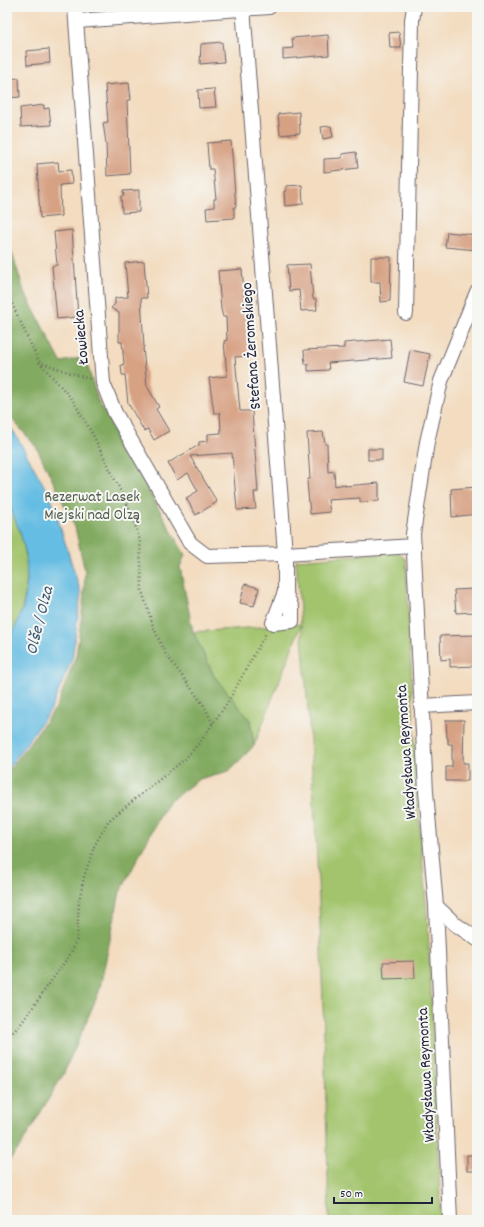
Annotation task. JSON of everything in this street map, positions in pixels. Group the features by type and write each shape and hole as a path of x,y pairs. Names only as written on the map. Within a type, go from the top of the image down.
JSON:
{"street":[{"path":"76,14 269,7"},
{"path":"406,313 412,20 414,7"},
{"name":"Stefana Żeromskiego","path":"243,8 285,554 286,592 273,623"},
{"name":"Łowiecka","path":"76,14 103,383 115,413 190,543 207,556 285,554"},
{"name":"Władysława Reymonta","path":"450,1220 450,1185 436,906 426,792 413,534 427,442 441,381 477,292"},
{"path":"285,554 414,546"},
{"path":"421,706 477,703"},
{"path":"436,906 455,924 477,939"}],"path":[{"path":"7,293 39,362 72,399 93,435 132,514 140,541 142,591 153,626 165,652 205,708 213,725"},
{"path":"39,362 103,383"},
{"path":"7,1038 21,1024 71,953 77,939 79,901 84,876 94,847 108,821 185,760 213,725 273,623"}],"green space":[{"name":"Rezerwat Lasek Miejski nad Olzą","path":"7,237 24,291 61,362 85,357 98,401 185,555 180,567 193,632 214,676 250,720 254,746 229,771 199,779 167,803 120,892 99,992 64,1073 20,1147 7,1163 7,773 57,706 76,656 83,606 85,572 75,527 37,448 7,413"},
{"path":"7,505 14,515 23,542 27,572 26,587 19,618 7,646"},
{"path":"398,552 406,560 417,797 428,926 441,1220 329,1220 320,922 312,774 301,625 254,746 250,720 214,676 193,632 301,624 296,560"}],"water":[{"name":"Olše / Olza","path":"7,424 14,432 51,498 81,593 72,659 51,709 7,770 7,646 23,608 27,580 26,555 20,532 11,510 7,505"}],"building":[{"path":"399,32 401,48 390,48 389,33"},
{"path":"328,35 329,55 283,59 283,49 293,48 292,38"},
{"path":"222,42 224,62 200,64 201,44"},
{"path":"49,49 50,63 27,65 26,51"},
{"path":"19,78 20,97 7,98 7,79"},
{"path":"129,83 131,100 127,100 130,174 107,176 106,143 103,123 108,122 105,85"},
{"path":"214,89 216,107 199,108 198,90"},
{"path":"44,105 44,109 49,108 51,125 21,127 20,108"},
{"path":"299,112 300,133 280,135 278,114"},
{"path":"331,126 333,137 323,139 321,127"},
{"path":"231,141 236,207 234,207 234,218 207,220 206,208 214,207 214,199 216,199 213,169 209,169 207,143"},
{"path":"356,152 358,168 324,172 324,159 342,158 342,154"},
{"path":"58,162 59,171 71,170 72,184 60,185 61,216 40,218 37,164"},
{"path":"302,185 303,204 285,206 284,191 286,191 286,186"},
{"path":"139,190 139,212 122,213 121,196 124,196 123,191"},
{"path":"72,230 78,317 57,319 52,266 57,265 54,232"},
{"path":"447,232 477,235 477,250 445,247"},
{"path":"371,257 391,257 390,301 381,302 380,282 371,282"},
{"path":"144,261 147,298 141,298 143,348 147,386 159,407 156,409 169,431 154,440 148,429 144,431 128,403 125,375 122,375 121,365 124,364 122,342 119,342 119,313 111,308 115,304 115,298 128,297 125,263"},
{"path":"310,264 313,299 316,299 317,310 301,311 299,290 289,291 287,265"},
{"path":"242,269 249,356 235,357 240,411 252,411 258,492 254,492 256,509 237,510 232,453 190,456 217,502 196,515 186,498 198,491 188,473 177,480 168,463 199,445 199,442 208,441 208,434 221,433 220,413 214,413 209,378 227,376 224,341 227,340 226,317 223,317 221,309 218,271"},
{"path":"390,339 392,358 328,363 329,370 308,371 308,364 305,364 304,350 344,348 344,343"},
{"path":"410,350 430,354 423,386 404,382"},
{"path":"323,432 325,444 327,444 328,472 334,471 335,486 345,484 345,486 379,483 379,501 360,502 360,498 328,500 330,512 310,514 307,482 308,479 310,479 307,433"},
{"path":"368,449 382,449 382,460 368,460"},
{"path":"477,487 477,514 452,517 451,489"},
{"path":"245,584 259,588 254,606 240,603"},
{"path":"474,589 475,612 456,613 454,590"},
{"path":"477,635 477,666 450,667 450,659 441,660 440,636"},
{"path":"446,720 464,720 463,763 468,763 468,781 446,781 446,767 452,767 452,744 448,744"},
{"path":"414,961 415,978 384,979 383,962"},
{"path":"467,1155 477,1155 477,1171 467,1171"}]}
